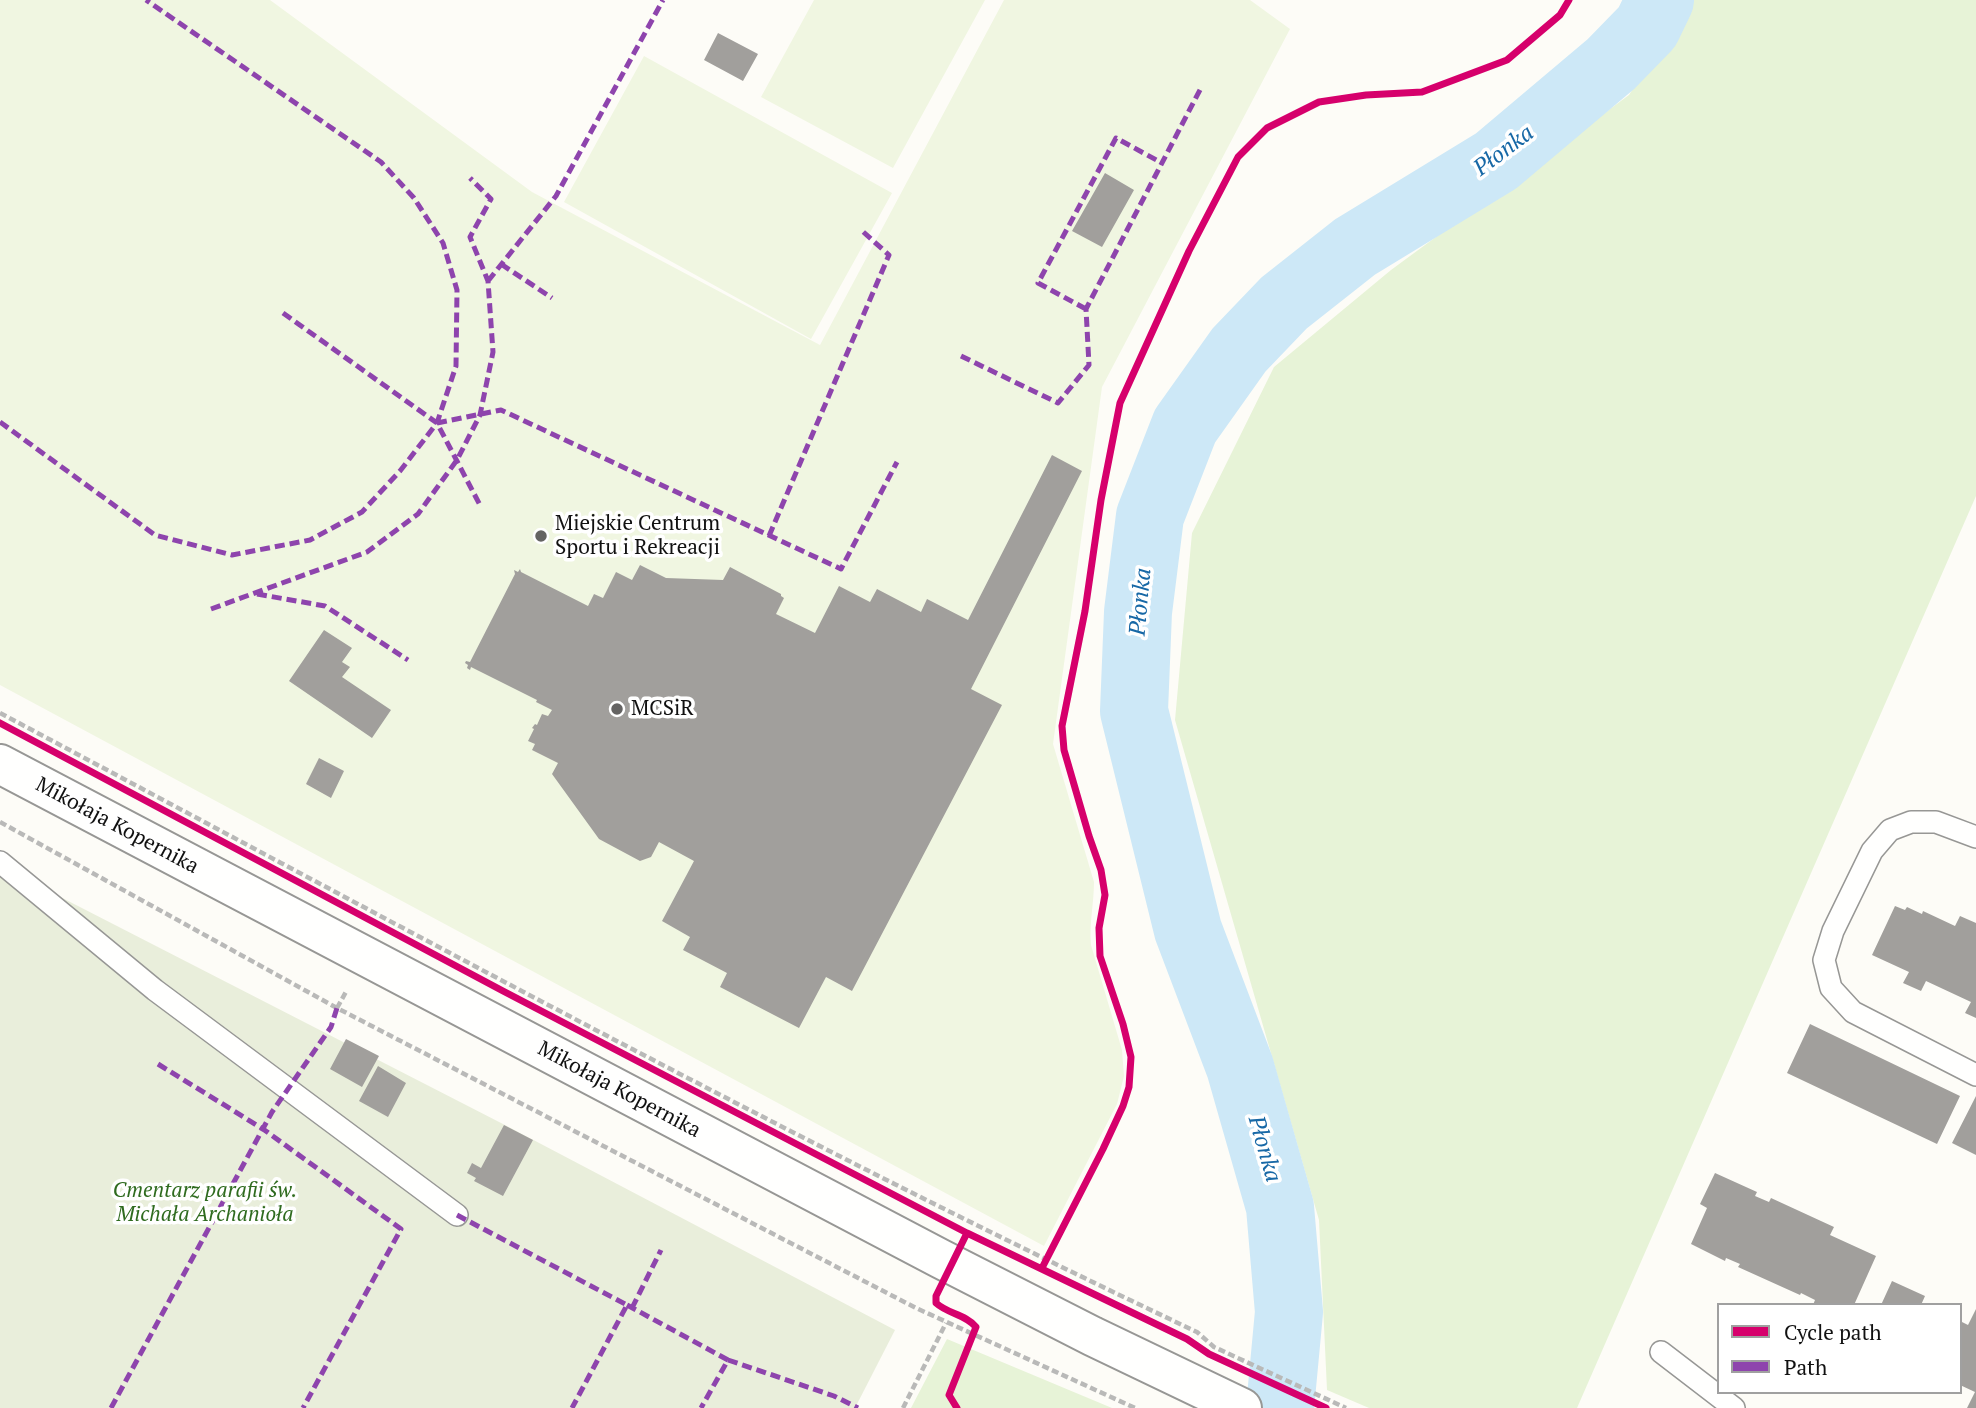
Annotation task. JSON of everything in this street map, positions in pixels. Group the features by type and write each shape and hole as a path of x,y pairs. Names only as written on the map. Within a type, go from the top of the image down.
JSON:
{"street":[{"name":"Mikołaja Kopernika","path":"0,764 1092,1336 1239,1394"}],"lane":[{"path":"1976,837 1936,822 1911,822 1890,830 1872,851 1832,931 1824,960 1831,988 1853,1012 1976,1075"},
{"path":"0,862 155,990 457,1215"},
{"path":"1661,1352 1734,1408"}],"path":[{"path":"0,713 524,992 1044,1264 1198,1332 1214,1347 1346,1408"},
{"path":"0,723 835,1164"},
{"path":"0,822 337,1008 946,1323 975,1331 1135,1408"},
{"path":"337,1008 348,988"},
{"path":"1044,1264 1052,1248"},
{"path":"903,1408 946,1323"},
{"path":"968,1348 975,1331"},
{"path":"1209,1354 1239,1394 1326,1408"}],"green space":[{"name":"Miejskie Centrum Sportu i Rekreacji","path":"0,0 270,0 532,192 820,345 1004,0 1250,0 1290,29 1102,387 1053,744 1094,882 1091,945 1122,1050 1124,1076 1117,1104 1044,1246 0,685"},
{"path":"814,0 985,0 893,168 761,97"},
{"path":"1689,0 1976,0 1976,496 1577,1408 1369,1408 1327,1390 1319,1220 1175,720 1192,533 1274,367 1391,270 1629,95"},
{"path":"644,56 892,193 811,339 564,202"},
{"name":"Cmentarz parafii św. Michała Archanioła","path":"0,866 503,1124 895,1330 855,1408 0,1408"},
{"path":"947,1339 1112,1408 911,1408"}],"building":[{"path":"718,33 758,54 743,81 704,60"},
{"path":"1105,173 1134,190 1102,247 1072,231"},
{"path":"1052,455 1082,471 971,689 1002,705 852,991 826,977 799,1028 720,987 727,973 683,950 690,937 662,921 694,861 659,842 651,857 640,861 599,839 552,774 558,763 532,750 535,744 528,741 534,729 532,728 537,725 542,714 548,716 552,710 471,667 470,670 467,668 465,663 470,662 515,574 514,570 518,572 520,569 521,572 588,606 594,594 603,598 616,572 632,580 640,565 666,578 723,580 730,567 781,594 784,598 776,614 815,633 839,586 870,602 877,589 921,612 927,599 968,620"},
{"path":"324,630 352,648 342,662 350,667 342,677 391,710 372,738 289,681"},
{"path":"319,758 344,771 331,798 306,784"},
{"path":"1895,906 1905,910 1907,907 1922,914 1923,911 1955,926 1960,916 1976,923 1976,1018 1965,1013 1971,1002 1926,981 1921,991 1903,983 1909,972 1872,955"},
{"path":"1810,1024 1960,1096 1937,1144 1787,1073"},
{"path":"346,1039 379,1056 362,1087 330,1069"},
{"path":"378,1066 406,1083 388,1117 359,1101"},
{"path":"1976,1096 1976,1155 1952,1143"},
{"path":"504,1125 533,1140 503,1196 474,1181 476,1178 467,1173 472,1163 481,1168"},
{"path":"1715,1173 1757,1192 1755,1196 1769,1202 1771,1198 1834,1227 1830,1235 1876,1256 1855,1303 1814,1303 1815,1300 1801,1293 1800,1295 1738,1267 1740,1264 1726,1258 1725,1261 1691,1244 1707,1208 1700,1204"},
{"path":"1892,1281 1925,1296 1922,1303 1882,1303"},
{"path":"1976,1309 1976,1408 1967,1408 1975,1392 1962,1386 1962,1322 1968,1325"}],"waterway":[{"name":"Płonka","path":"1280,1408 1289,1312 1280,1207 1240,1067 1188,930 1134,711 1138,612 1150,516 1185,426 1239,350 1284,303 1355,247 1496,161 1611,64 1647,27 1660,0"}],"marked path":[{"path":"0,422 155,535 232,555 310,540 362,512 400,471 437,423 456,366 457,290 443,243 414,198 381,162 146,0"},
{"path":"488,281 556,196 663,0"},
{"path":"961,356 1058,403 1089,365 1086,309 1202,86"},
{"path":"1086,309 1038,283 1116,138 1162,163"},
{"path":"211,609 367,552 418,514 457,460 480,415 493,352 488,281 470,237 491,199 470,178"},
{"path":"769,536 889,255 860,229"},
{"path":"501,264 552,298"},
{"path":"283,313 437,423 481,507"},
{"path":"437,423 501,410 841,569 897,462"},
{"path":"257,594 325,606 408,660"},
{"path":"111,1408 272,1112 331,1027 337,1008"},
{"path":"158,1064 263,1129 401,1229 303,1408"},
{"path":"457,1215 627,1305 572,1408"},
{"path":"632,1308 661,1250"},
{"path":"627,1305 728,1360 701,1408"},
{"path":"728,1360 834,1396 858,1408"}],"cycle path":[{"path":"1042,1268 1103,1149 1129,1087 1131,1057 1100,956 1099,928 1105,895 1101,870 1064,750 1062,726 1085,611 1101,500 1120,403 1189,251 1238,157 1267,128 1319,102 1366,95 1422,92 1507,60 1560,15 1569,0"},
{"path":"0,723 503,991 967,1233 1187,1339 1209,1354 1326,1408"},
{"path":"957,1408 949,1395 976,1327 967,1319 941,1307 936,1303 936,1296 967,1233"}],"place":[{"name":"Miejskie Centrum Sportu i Rekreacji","path":"541,536"},
{"name":"MCSiR","path":"617,709"}]}
